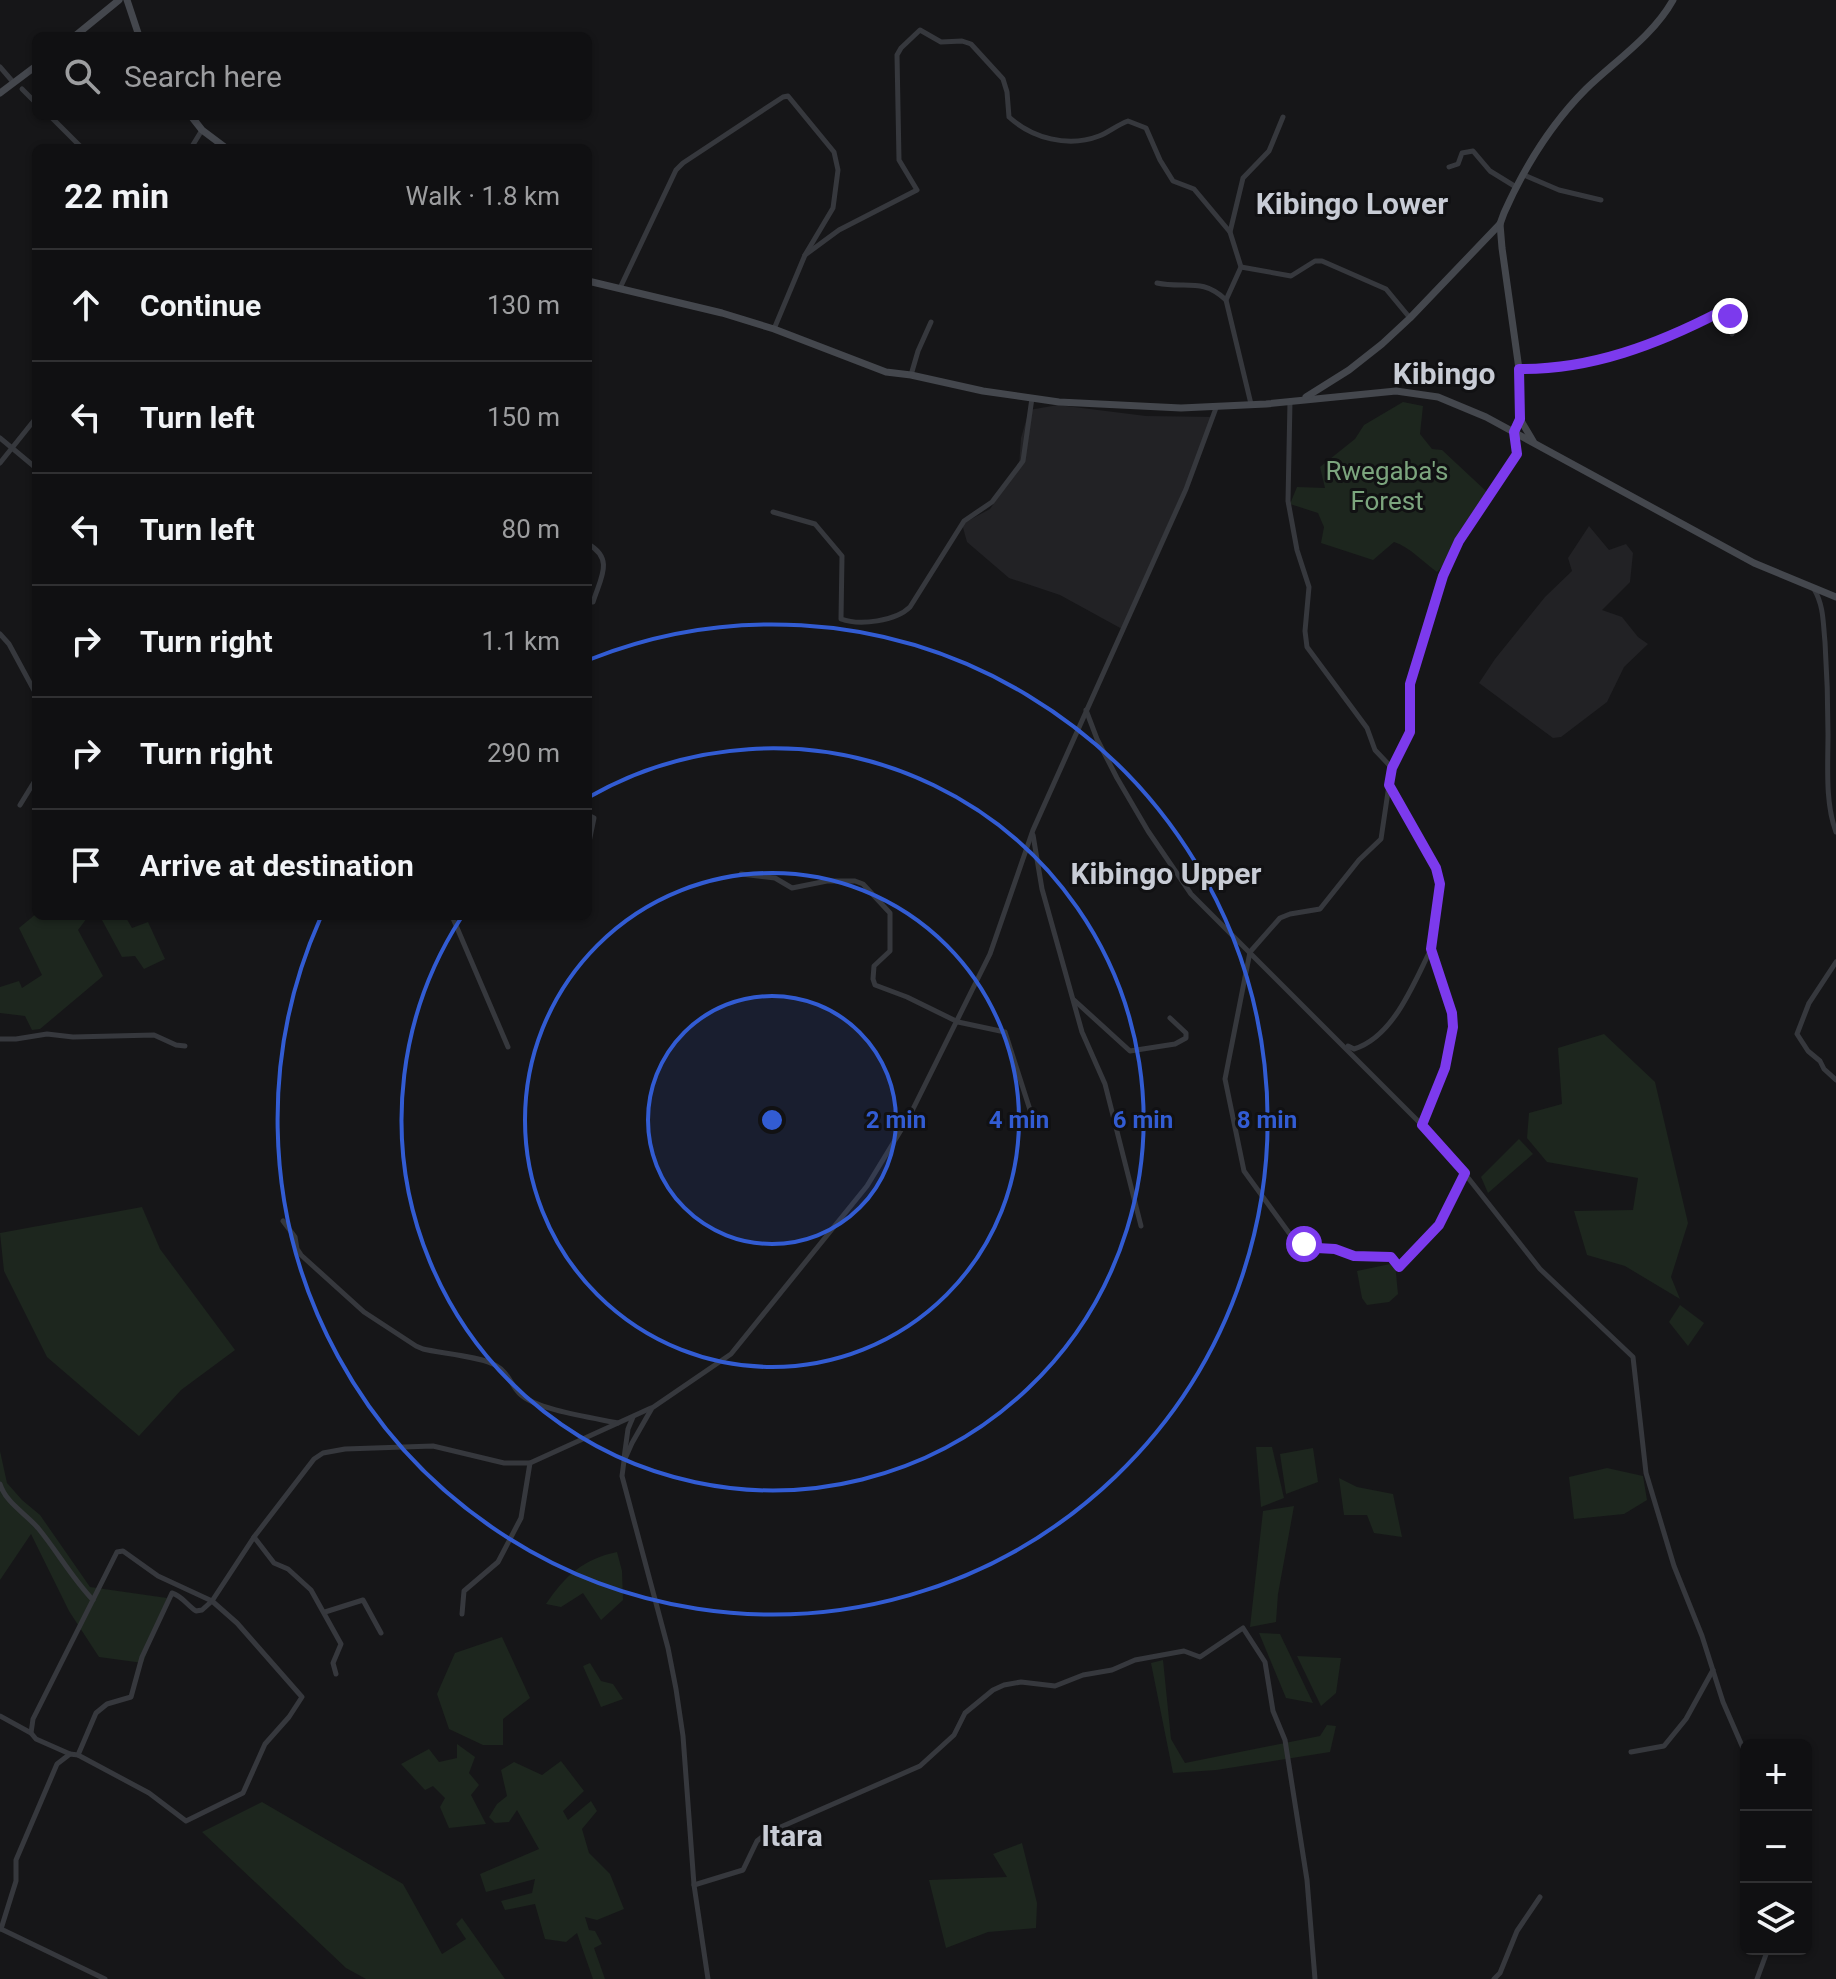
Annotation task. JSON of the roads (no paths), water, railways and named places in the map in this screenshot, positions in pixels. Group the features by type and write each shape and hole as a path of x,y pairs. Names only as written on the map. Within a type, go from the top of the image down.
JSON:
{"main road":[{"path":"80,32 119,0"},
{"path":"127,0 138,32"},
{"path":"1300,400 1349,370 1410,318 1500,224 1524,175 1567,109 1651,29 1673,0"},
{"path":"0,93 32,69"},
{"path":"194,120 221,144"},
{"path":"1500,224 1519,369 1520,419 1514,432"},
{"path":"592,282 665,297 774,329 886,372 1032,398 1147,408 1216,408 1370,393 1417,393 1461,405 1754,563 1836,597"},
{"path":"1520,419 1534,444"}],"street":[{"path":"805,255 839,230 917,190 899,160 897,55 898,50 919,30 941,42 971,44 1003,79 1009,117 1042,137 1050,140 1087,139 1123,123 1132,121 1143,125 1172,179 1194,189 1230,232 1241,267 1226,300"},
{"path":"0,67 14,83"},
{"path":"22,89 32,99"},
{"path":"620,288 676,170 785,96 799,107 834,152 838,163 835,202 805,255 774,329"},
{"path":"1230,232 1243,178 1269,151 1283,117"},
{"path":"54,120 78,144"},
{"path":"193,144 202,130"},
{"path":"1449,167 1458,164 1462,153 1473,151 1490,171 1517,188"},
{"path":"1524,175 1559,190 1601,200"},
{"path":"1241,267 1291,276 1315,261 1322,261 1386,289 1410,318"},
{"path":"1157,283 1203,286 1213,289 1226,300 1251,404"},
{"path":"1519,369 1556,367 1614,356 1658,342 1720,312 1730,316 1732,334"},
{"path":"911,375 931,322"},
{"path":"773,512 815,524 842,556 841,619 853,622 899,616 910,607 964,521 991,503 1021,463 1032,398"},
{"path":"1290,401 1288,501 1297,550 1309,587 1305,631 1307,647 1367,728 1375,750 1392,768"},
{"path":"105,1979 0,1929 16,1881 16,1860 57,1764 74,1755 96,1713 107,1704 131,1697 142,1657 172,1593 196,1611 212,1601 254,1537 306,1468 323,1453 374,1447 433,1446 504,1463 530,1463 652,1408 731,1354 867,1186 909,1117 958,1022 990,954 1033,830 1186,489 1216,408"},
{"path":"0,463 32,423"},
{"path":"1465,1173 1439,1225 1399,1267 1391,1257 1354,1256 1335,1249 1310,1246 1292,1237 1244,1171 1225,1079 1250,952 1280,918 1320,909 1383,834 1392,768 1410,732 1410,684 1443,576 1459,541 1513,461 1518,447 1514,432"},
{"path":"0,438 32,465"},
{"path":"592,547 602,556 605,564 593,602"},
{"path":"1814,589 1821,601 1828,697 1830,802 1836,832"},
{"path":"0,634 9,644 32,689"},
{"path":"1828,697 1836,700"},
{"path":"1086,710 1110,765 1148,831 1191,894 1422,1125 1465,1173 1540,1269 1633,1357 1645,1469 1674,1566 1740,1741"},
{"path":"1344,1044 1354,1049 1361,1047 1382,1032 1431,949 1439,901 1439,877 1389,785"},
{"path":"20,805 32,786"},
{"path":"1033,830 1042,889 1082,1032 1102,1074 1141,1226"},
{"path":"741,874 775,878 792,888 827,881 863,884 888,910 890,917 890,951 874,966 875,985 958,1022 1005,1032 1031,1113"},
{"path":"454,920 508,1047"},
{"path":"1422,1125 1445,1068 1453,1027 1452,1013 1431,949"},
{"path":"1836,961 1809,1003 1797,1034 1808,1051 1836,1080"},
{"path":"1073,1000 1130,1051 1175,1044 1186,1038 1186,1033 1170,1018"},
{"path":"0,1039 47,1034 73,1037 154,1035 185,1046"},
{"path":"283,1221 295,1237 301,1255 371,1317 399,1332 416,1346 493,1363 510,1376 518,1392 527,1399 561,1412 619,1423"},
{"path":"624,1461 652,1408"},
{"path":"633,1416 628,1429 622,1476 676,1689 683,1736 694,1885 708,1979"},
{"path":"462,1614 464,1591 498,1562 521,1518 530,1463"},
{"path":"0,1484 6,1497 35,1524 78,1585 93,1600"},
{"path":"254,1537 274,1563 286,1567 308,1586 325,1612 341,1644 333,1663 336,1674"},
{"path":"0,1716 36,1739 149,1793 186,1821 243,1793 265,1744 302,1697 237,1623 212,1601 158,1576 121,1551 33,1719 31,1733"},
{"path":"325,1612 363,1600 381,1633"},
{"path":"694,1885 743,1870 757,1841 767,1833 920,1766 954,1735 965,1713 998,1688 1015,1682 1055,1686 1083,1675 1112,1670 1135,1660 1184,1651 1204,1657 1243,1628 1265,1662 1273,1711 1285,1740 1307,1880 1315,1979"},
{"path":"1631,1752 1661,1748 1667,1743 1686,1719 1714,1669"},
{"path":"1494,1979 1500,1973 1517,1931 1540,1897"},
{"path":"1757,1979 1766,1955"}],"district":[{"name":"Kibingo Lower","path":"1352,204"},
{"name":"Kibingo","path":"1444,374"},
{"name":"Kibingo Upper","path":"1166,874"},
{"name":"Itara","path":"792,1836"}],"park label":[{"name":"Rwegaba's Forest","path":"1387,486"}]}
